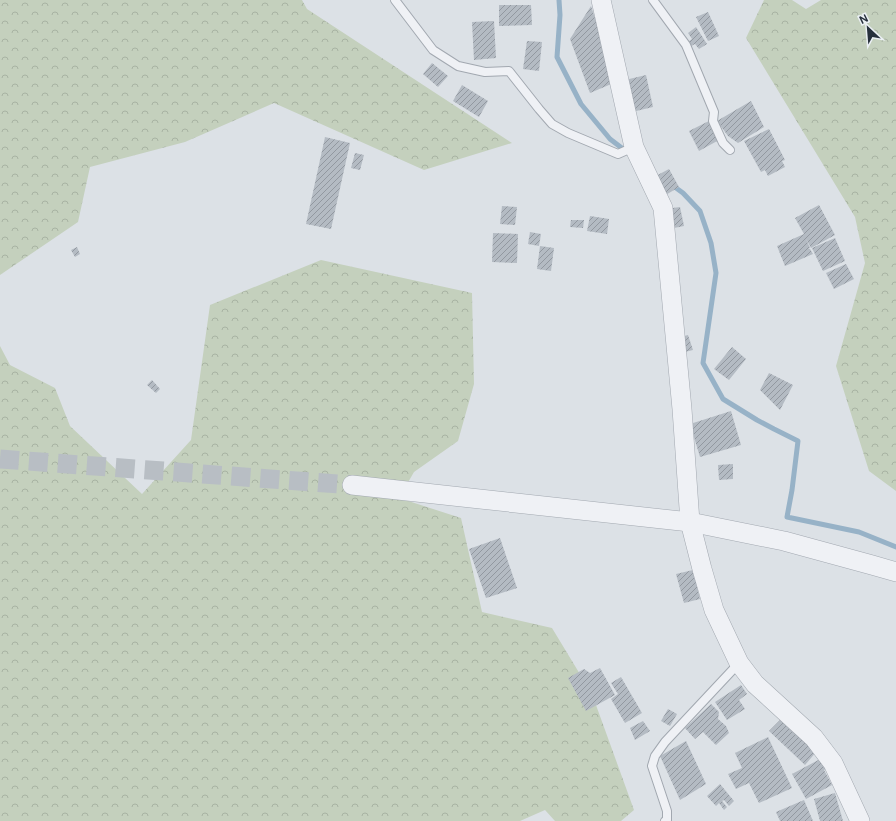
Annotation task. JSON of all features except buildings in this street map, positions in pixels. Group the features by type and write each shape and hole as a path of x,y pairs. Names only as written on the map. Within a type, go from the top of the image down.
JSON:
{"street":[{"path":"601,0 634,147 663,208 682,409 690,522 714,610 739,662 755,684 814,738 833,763 860,821"},
{"path":"352,485 690,522 784,541 896,572"}],"lane":[{"path":"395,0 433,50 458,66 484,72 509,71 552,124 568,133 618,154 634,147"},
{"path":"653,0 686,45 714,112 713,121 723,143 730,150"},
{"path":"665,821 667,811 652,766 656,756 665,742 739,662"}],"green space":[{"path":"0,0 302,0 307,9 512,143 424,170 274,103 185,142 90,167 78,222 0,275"},
{"path":"764,0 792,0 806,9 821,0 896,0 896,491 869,471 836,366 865,263 855,217 746,38"},
{"path":"321,260 472,293 474,384 458,441 414,472 399,498 461,518 482,612 552,628 592,694 634,810 621,821 555,821 545,810 520,821 0,821 0,346 10,365 55,388 70,426 142,494 191,440 210,305"}],"waterway":[{"path":"559,0 560,15 557,57 581,104 610,139 627,152"},
{"path":"672,185 683,193 700,211 711,243 716,273 703,363 723,399 757,420 798,441 787,517 859,532 896,547"}],"tunnel":[{"path":"0,459 352,485"}]}
